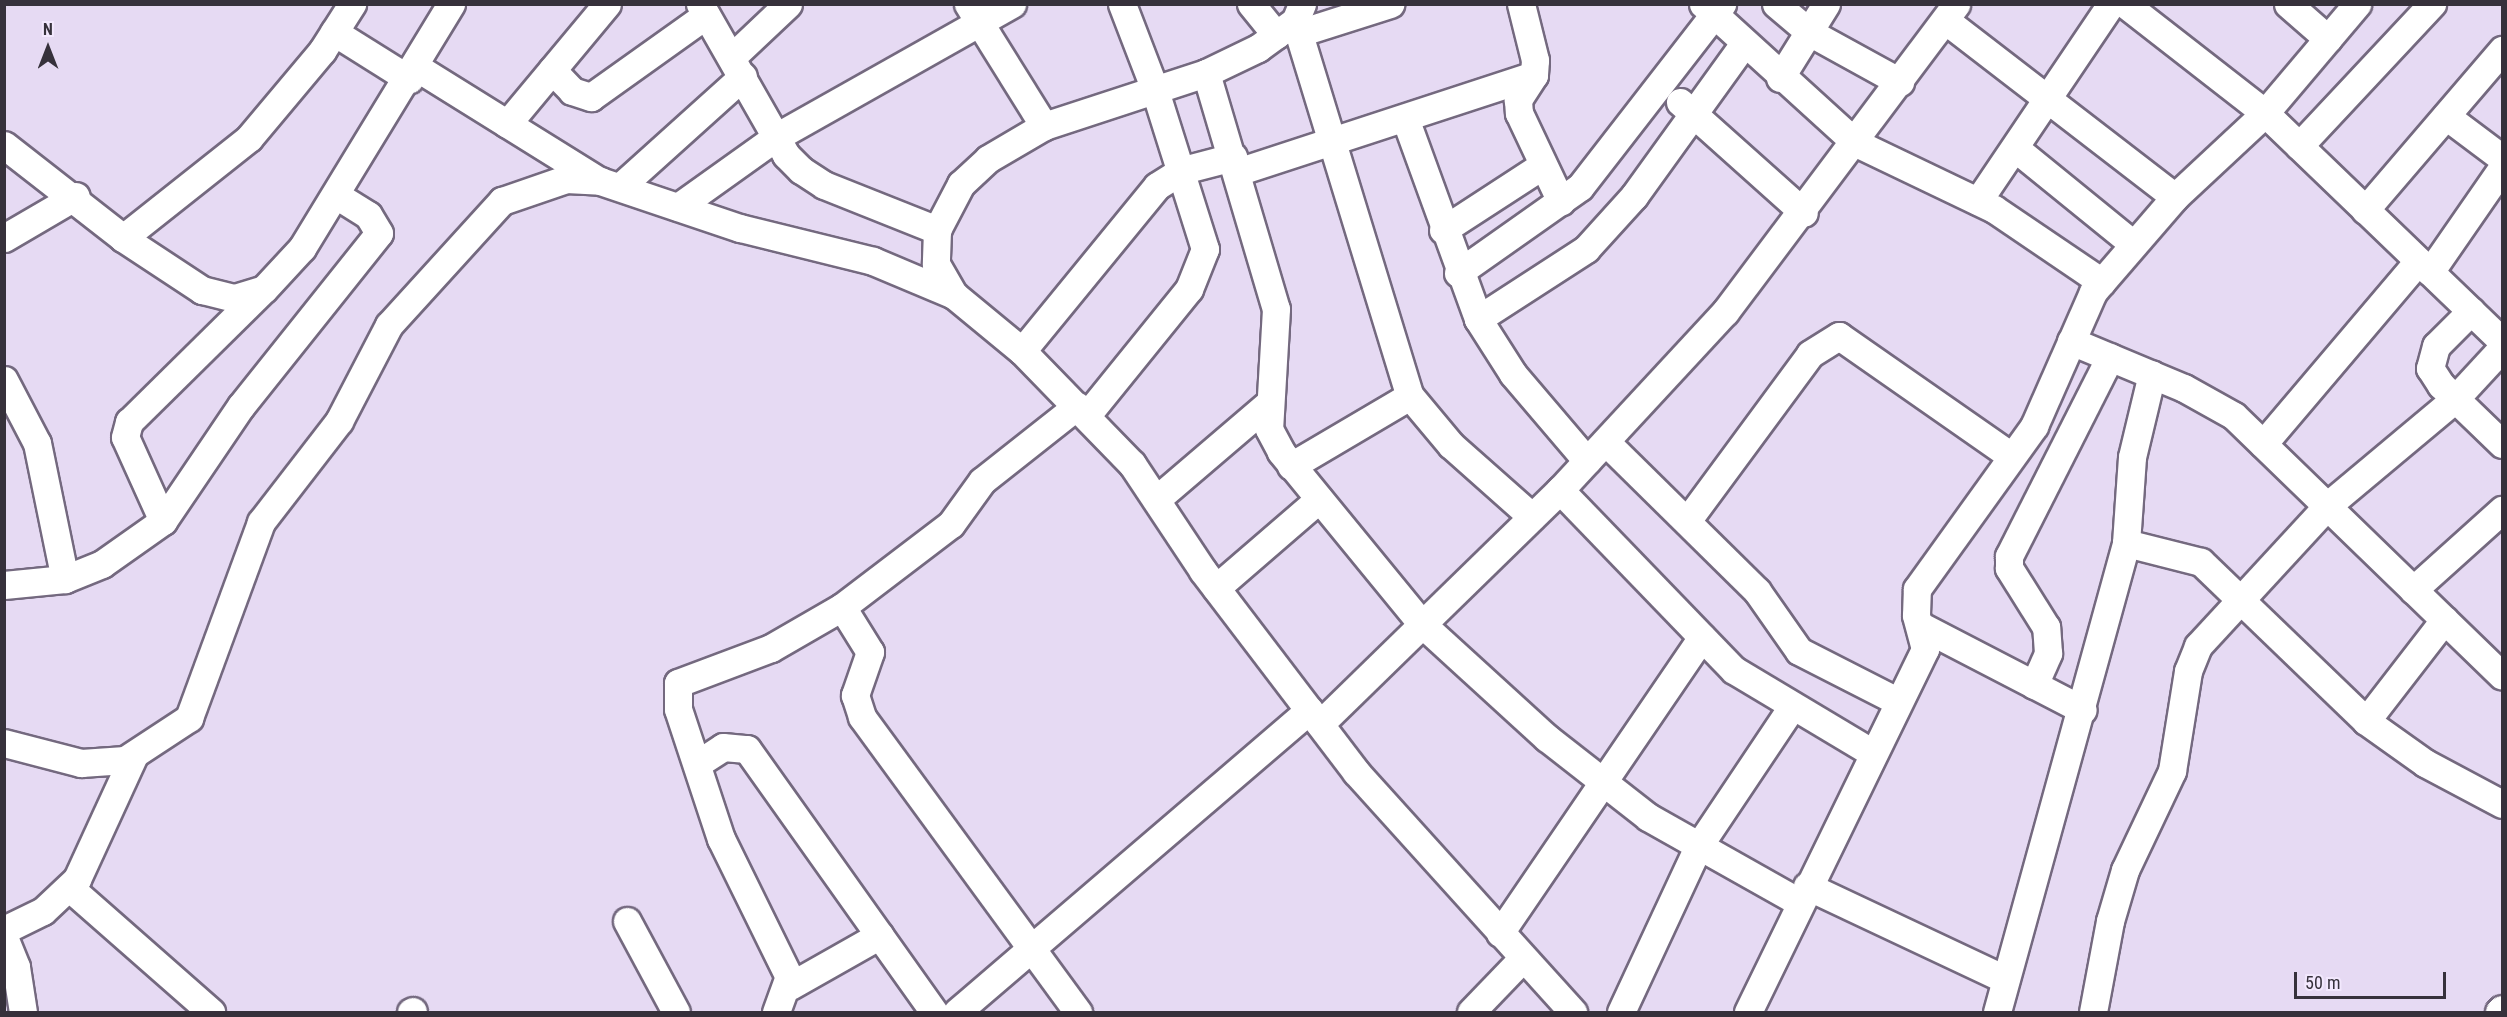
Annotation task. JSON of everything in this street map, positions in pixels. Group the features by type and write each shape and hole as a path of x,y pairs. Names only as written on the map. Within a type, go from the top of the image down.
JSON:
{"street":[{"path":"123,238 249,138 334,32 352,4"},
{"path":"163,521 125,437 129,422 264,289 302,248 413,73 451,4"},
{"path":"507,124 607,4"},
{"path":"4,743 81,763 134,755 189,718 261,522 339,421 368,361 412,294 502,201 566,179 610,184 738,67 788,4"},
{"path":"678,207 776,137 974,14 1012,4"},
{"path":"789,986 732,866 678,709 678,683 771,648 842,607 951,524 982,482 1082,411 1200,270 1205,249 1201,224 1155,90 1122,4"},
{"path":"1251,4 1293,23 1334,141 1410,396 1451,446 1532,517"},
{"path":"954,295 936,264 937,230 961,184 987,159 1044,126 1206,73 1293,23 1390,4"},
{"path":"1521,4 1533,44 1534,75 1518,100 1519,113 1561,202"},
{"path":"1776,4 1809,32 1900,82"},
{"path":"1780,78 1826,4"},
{"path":"1978,201 2111,4"},
{"path":"2288,4 2328,39"},
{"path":"1748,1012 1871,752 1925,649 1922,626 1916,615 1917,589 2047,404 2071,341 2102,282 2175,197 2265,113 2357,4"},
{"path":"2299,146 2432,4"},
{"path":"1458,273 1561,202 1604,161 1663,87 1712,9 1743,45 1856,144 1978,201 2102,282"},
{"path":"2141,9 2265,113 2502,342"},
{"path":"552,70 572,91 591,97 703,10 738,67 776,137 801,170 824,185 937,230"},
{"path":"957,1012 1034,946 1314,717 1422,624 1560,490 1725,312 1856,144 1950,12 2048,100 2175,197"},
{"path":"974,14 1044,126"},
{"path":"334,32 507,124 610,184 678,207 873,261 954,295 1022,351 1082,411 1158,498 1216,588 1314,717 1500,933 1573,1012"},
{"path":"1479,319 1586,249 1634,196 1692,112 1743,45"},
{"path":"2365,210 2502,50"},
{"path":"1206,73 1235,164 1276,309 1278,338 1268,404 1269,429 1291,466 1422,624 1599,782 1698,847 2005,979"},
{"path":"1022,351 1139,206 1183,170 1235,164 1334,141 1534,75"},
{"path":"1663,87 1804,213"},
{"path":"2446,116 2502,158"},
{"path":"1405,118 1458,273 1479,319 1513,374 1587,461"},
{"path":"4,145 76,196 123,238 202,290 235,298 264,289"},
{"path":"2015,148 2133,244"},
{"path":"1443,230 1544,165"},
{"path":"2263,444 2424,267 2502,168"},
{"path":"4,585 65,579 102,564 163,521 241,405 379,233 368,215 336,195"},
{"path":"4,238 76,196"},
{"path":"2471,311 2436,346 2430,368 2455,399 2502,444"},
{"path":"1687,521 1809,354 1839,336 2011,456"},
{"path":"2071,341 2211,401 2263,444 2502,676"},
{"path":"2093,1012 2125,870 2172,771 2188,670 2198,646 2238,599 2327,506 2455,399 2502,348"},
{"path":"2034,685 2048,653 2046,627 2009,568 2009,556 2110,357"},
{"path":"1997,1012 2083,710 2126,543 2133,457 2152,374"},
{"path":"4,380 38,444 65,579"},
{"path":"1291,466 1410,396"},
{"path":"1158,498 1268,404"},
{"path":"1606,442 1757,591 1799,651 1897,701"},
{"path":"1560,490 1734,670 1791,708 1871,752"},
{"path":"1216,588 1319,499"},
{"path":"2413,590 2502,510"},
{"path":"2126,543 2200,562 2366,721 2426,763 2502,804"},
{"path":"842,607 870,652 855,695 862,717 1034,946 1078,1012"},
{"path":"2366,721 2444,620"},
{"path":"1922,626 2083,710"},
{"path":"1500,933 1599,782 1702,637"},
{"path":"1621,1012 1698,847 1791,708"},
{"path":"697,764 723,747 747,748 934,1012"},
{"path":"4,930 43,911 70,888 134,755"},
{"path":"70,888 211,1012"},
{"path":"627,921 675,1012"},
{"path":"776,1012 789,986 880,935"},
{"path":"4,937 23,1012"},
{"path":"1471,1012 1523,958"},
{"path":"2499,1012 2502,1009"}]}
